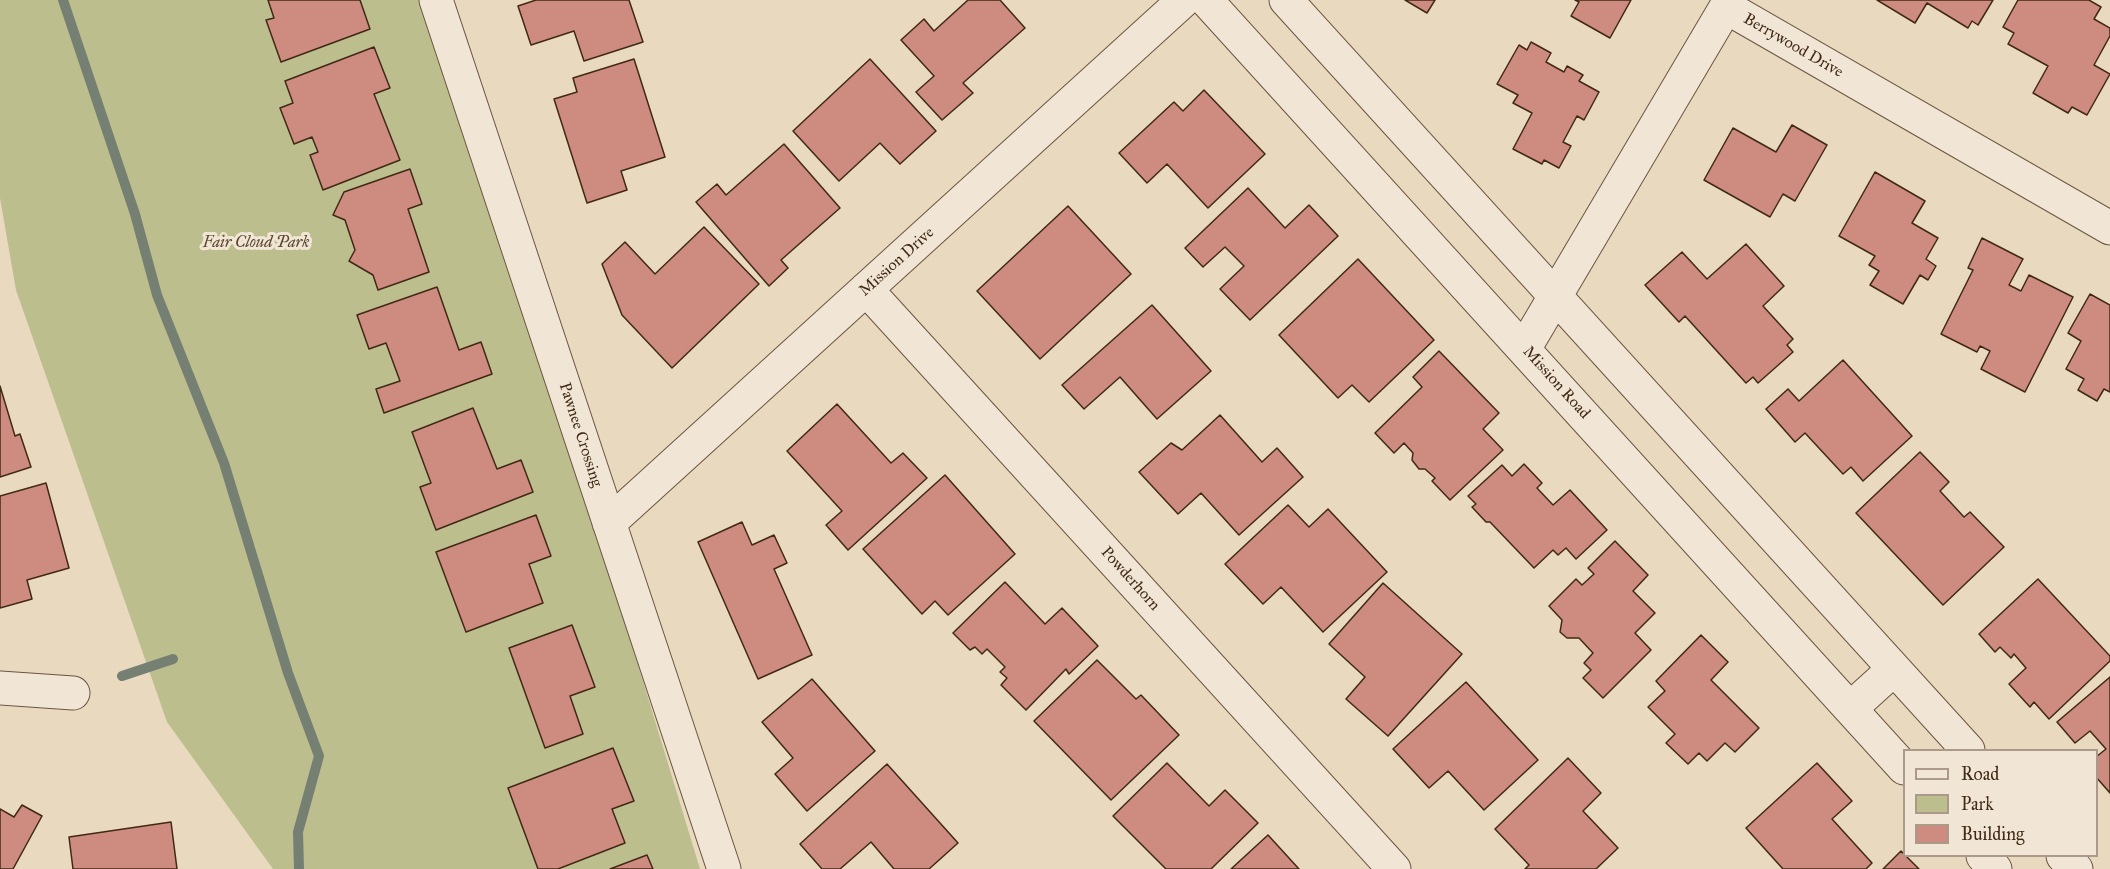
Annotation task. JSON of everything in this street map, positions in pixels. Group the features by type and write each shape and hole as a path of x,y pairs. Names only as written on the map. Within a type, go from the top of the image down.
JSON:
{"street":[{"name":"Pawnee Crossing","path":"436,0 724,869"},
{"name":"Mission Drive","path":"609,524 1184,0"},
{"name":"Mission Road","path":"1206,0 1903,766"},
{"path":"1287,0 1967,749"},
{"name":"Berrywood Drive","path":"1524,349 1726,8 2110,228"},
{"name":"Powderhorn","path":"866,290 1394,869"},
{"path":"1851,708 1894,669"},
{"path":"0,688 73,693"},
{"path":"1985,857 1995,869"},
{"path":"2065,857 2076,869"}],"green space":[{"name":"Fair Cloud Park","path":"0,0 432,0 446,32 700,869 273,869 167,722 16,290 0,198"}],"building":[{"path":"268,0 360,0 370,29 281,62 266,20 274,18"},
{"path":"536,0 629,0 643,42 584,61 574,31 531,45 518,6"},
{"path":"968,0 1000,0 1025,28 963,83 973,93 942,120 916,92 934,76 901,40 924,19 934,31"},
{"path":"1405,0 1435,0 1427,13"},
{"path":"1575,0 1631,0 1610,38 1571,16 1579,2"},
{"path":"1877,0 1993,0 1978,25 1972,21 1968,28 1927,3 1915,23"},
{"path":"2018,0 2089,0 2101,7 2094,19 2110,28 2110,36 2094,65 2110,74 2087,115 2072,107 2068,113 2033,93 2048,66 2008,44 2014,33 2003,27"},
{"path":"1531,42 1551,53 1546,62 1564,72 1567,66 1583,75 1579,81 1599,92 1584,120 1577,116 1563,142 1571,146 1559,168 1544,160 1542,164 1513,149 1532,113 1513,103 1518,95 1497,84 1519,45 1527,50"},
{"path":"374,47 390,88 374,94 400,160 323,190 310,155 318,152 312,137 294,144 280,108 293,103 285,81"},
{"path":"634,59 665,157 621,171 627,190 587,203 554,99 577,92 573,78"},
{"path":"870,59 936,131 900,164 880,143 839,181 793,131"},
{"path":"1204,90 1265,154 1208,208 1167,164 1147,183 1119,153 1174,102 1183,111"},
{"path":"1792,125 1827,145 1795,201 1783,194 1770,217 1704,180 1733,128 1776,152"},
{"path":"784,144 840,208 781,260 788,268 769,286 696,202 717,184 726,195"},
{"path":"410,169 422,204 408,209 429,272 378,290 373,275 349,261 355,250 345,220 333,215 344,192"},
{"path":"1875,172 1925,201 1912,223 1938,238 1926,259 1936,266 1928,280 1920,275 1903,304 1870,285 1879,271 1869,265 1875,256 1839,236"},
{"path":"1248,188 1285,228 1309,205 1338,236 1250,320 1220,289 1244,266 1225,247 1203,267 1185,248"},
{"path":"1068,206 1131,274 1040,359 977,291"},
{"path":"704,227 759,284 672,368 622,315 602,264 625,242 655,274"},
{"path":"1982,238 2023,259 2009,285 2021,291 2029,275 2073,297 2025,392 1981,369 1990,351 1980,346 1977,352 1941,334 1973,270 1968,268"},
{"path":"1746,244 1784,286 1763,306 1793,339 1787,345 1793,352 1758,383 1753,377 1746,383 1685,316 1679,322 1645,285 1682,252 1707,279"},
{"path":"1358,259 1434,340 1369,402 1352,385 1338,398 1279,335"},
{"path":"437,287 459,350 481,342 492,374 384,413 376,389 400,381 386,343 369,349 357,315"},
{"path":"2090,294 2110,305 2110,392 2104,389 2097,401 2078,390 2084,379 2066,369 2081,341 2068,333"},
{"path":"1152,305 1211,371 1157,419 1120,377 1084,409 1062,385"},
{"path":"1439,351 1499,413 1483,429 1503,450 1450,500 1432,481 1435,478 1425,469 1419,469 1412,460 1413,453 1404,443 1394,453 1375,433 1422,387 1413,377"},
{"path":"1843,360 1912,436 1863,481 1851,467 1843,474 1805,433 1795,442 1766,409 1788,389 1799,401"},
{"path":"0,386 15,436 20,434 31,467 0,477"},
{"path":"837,404 891,463 903,453 927,478 848,550 826,525 842,511 787,451"},
{"path":"473,408 497,469 521,460 533,492 436,530 420,487 431,483 412,432"},
{"path":"1220,415 1262,462 1277,448 1303,477 1239,535 1201,493 1178,514 1139,472 1171,443 1182,450"},
{"path":"1920,452 1949,482 1940,491 1964,517 1970,512 2004,547 1943,605 1856,513"},
{"path":"1524,464 1542,483 1537,488 1553,505 1570,490 1607,530 1576,559 1566,548 1558,555 1553,550 1534,568 1490,522 1486,522 1472,507 1476,504 1468,496 1502,465 1512,476"},
{"path":"945,475 1015,554 948,615 935,601 922,614 863,549"},
{"path":"46,483 69,568 27,580 32,599 0,608 0,496"},
{"path":"1288,505 1309,527 1328,509 1387,572 1323,632 1281,587 1263,604 1225,564"},
{"path":"536,515 551,556 529,564 543,603 466,632 436,552"},
{"path":"742,522 752,545 774,535 787,563 774,569 812,655 758,679 698,542"},
{"path":"1615,541 1648,575 1633,591 1655,613 1635,633 1651,650 1603,698 1583,678 1591,670 1584,663 1593,653 1579,638 1567,638 1560,632 1562,620 1549,606 1576,579 1582,585 1594,574 1588,568"},
{"path":"2038,579 2110,656 2110,661 2049,719 2034,702 2030,707 2009,684 2026,668 2014,654 2011,658 2000,647 1995,652 1979,634"},
{"path":"1005,582 1045,624 1062,608 1098,646 1069,674 1066,669 1026,710 1001,685 1007,678 1000,672 1005,667 987,649 982,654 975,647 970,650 953,633"},
{"path":"1383,583 1462,654 1388,736 1346,699 1365,677 1329,644"},
{"path":"572,625 595,687 570,696 583,734 545,748 509,648"},
{"path":"1701,635 1728,662 1711,680 1759,728 1735,752 1725,743 1707,761 1699,753 1688,764 1666,743 1675,734 1648,707 1665,691 1656,681"},
{"path":"1097,660 1136,699 1141,695 1179,735 1111,800 1034,721"},
{"path":"2110,677 2110,793 2098,779 2098,755 2106,749 2090,731 2075,743 2057,722"},
{"path":"812,679 875,751 807,811 775,774 793,758 762,722"},
{"path":"1466,682 1538,760 1484,810 1448,771 1429,788 1393,749"},
{"path":"613,748 634,801 612,809 625,843 558,869 538,869 508,788"},
{"path":"1568,758 1601,793 1583,811 1618,848 1596,869 1525,869 1529,865 1495,829"},
{"path":"1167,763 1209,806 1225,790 1258,823 1211,869 1166,869 1113,816"},
{"path":"1817,763 1852,801 1832,819 1872,863 1866,869 1783,869 1746,828"},
{"path":"887,764 958,843 929,869 894,869 871,842 840,869 822,869 800,844"},
{"path":"22,805 42,816 13,869 0,869 0,809 14,817"},
{"path":"171,822 177,869 73,869 69,837"},
{"path":"1268,835 1299,869 1231,869"},
{"path":"1901,851 1903,857 1907,857 1919,869 1883,869"},
{"path":"647,855 653,869 610,869"}],"waterway":[{"path":"63,0 135,214 157,295 224,463 288,673 319,756 298,832 299,869"},
{"path":"122,676 173,659"}]}
